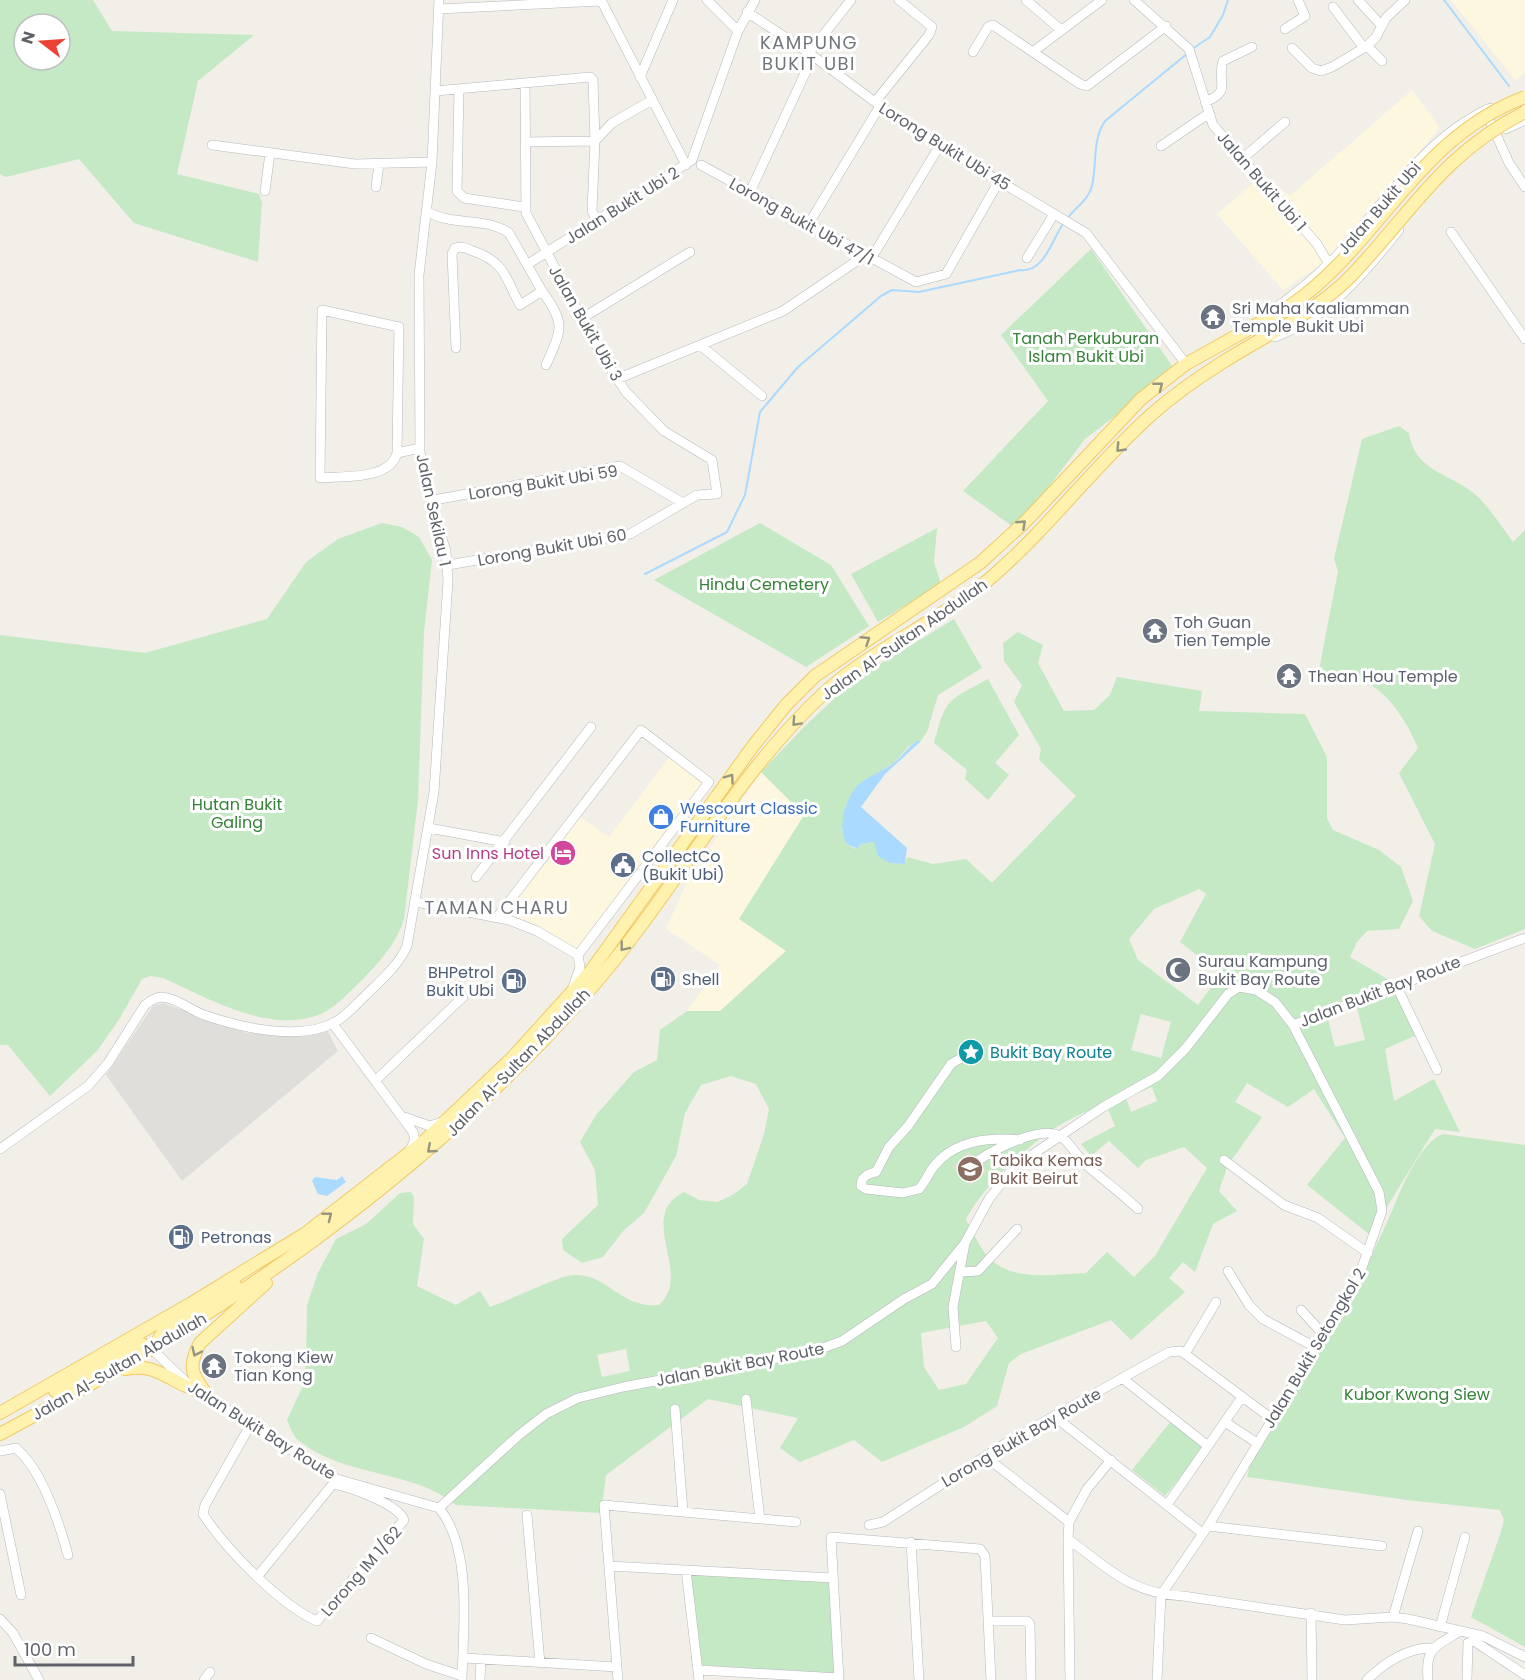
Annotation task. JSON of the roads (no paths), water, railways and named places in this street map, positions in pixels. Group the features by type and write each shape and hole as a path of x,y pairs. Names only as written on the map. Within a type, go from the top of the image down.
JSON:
{"main road":[{"name":"Jalan Al-Sultan Abdullah","path":"310,1236 448,1119 512,1058 569,995 597,963 753,746 786,705 815,676 980,563 1025,522 1141,399 1186,364 1290,306 1332,272 1410,180 1457,134 1479,119 1525,95"},
{"name":"Jalan Al-Sultan Abdullah","path":"0,1413 310,1236 418,1160 533,1052 603,973 763,758 826,691 990,579 1036,536 1152,414 1195,381 1247,347 1297,319 1349,278 1440,172 1465,149 1497,126 1525,112"},
{"path":"0,1419 133,1347 142,1344 153,1350 164,1330 310,1236"},
{"path":"210,1398 192,1373 191,1362 200,1343 310,1236"},
{"name":"Jalan Al-Sultan Abdullah","path":"0,1434 153,1350"},
{"path":"117,1370 149,1367 179,1384 196,1390"}],"street":[{"path":"640,77 673,0"},
{"path":"707,0 738,31"},
{"name":"Jalan Bukit Ubi 2","path":"528,264 692,160 738,31 755,0"},
{"path":"750,192 811,55 851,0"},
{"path":"808,225 878,104 929,36 932,27 899,0"},
{"path":"1026,0 1061,30"},
{"path":"1034,51 1102,0"},
{"path":"973,52 988,27 993,25 1080,84 1087,86 1166,26 1134,0"},
{"path":"1285,29 1305,16 1298,0"},
{"path":"1358,0 1381,25"},
{"path":"1292,48 1312,68 1321,71 1365,47 1376,38 1381,25 1405,0"},
{"path":"439,4 601,1 686,165"},
{"name":"Jalan Sekilau 1","path":"333,1024 346,1015 400,962 410,938 429,828 439,728 448,565 444,543 429,498 420,448 419,275 420,247 428,212 432,162 439,4"},
{"path":"1333,7 1365,47 1382,61"},
{"name":"Lorong Bukit Ubi 45","path":"747,12 940,145 1086,233 1186,364"},
{"name":"Jalan Bukit Ubi 1","path":"1166,26 1189,49 1208,114 1222,137 1317,244 1329,264"},
{"path":"1205,102 1219,97 1222,92 1223,62 1252,47"},
{"path":"435,91 590,77 593,80 595,141 592,211 597,221"},
{"path":"459,89 457,191 464,198 524,207 525,83"},
{"name":"Jalan Bukit Ubi","path":"1239,333 1282,303 1329,264 1403,178 1442,139 1466,120 1525,95"},
{"path":"525,142 595,141 612,123 652,100"},
{"path":"1485,110 1509,163 1525,187"},
{"path":"1161,146 1208,114"},
{"name":"Jalan Bukit Ubi","path":"1247,347 1301,325 1349,290 1425,198 1462,158 1495,134 1525,120"},
{"path":"1242,159 1285,122"},
{"path":"1509,163 1506,140 1511,126"},
{"path":"212,145 355,164 432,162"},
{"path":"617,380 771,316 868,258 940,145"},
{"path":"265,190 270,153"},
{"path":"376,187 380,164"},
{"name":"Lorong Bukit Ubi 47/1","path":"701,165 904,278 916,282 946,274 999,181"},
{"path":"1403,178 1411,175 1424,180 1425,198"},
{"name":"Jalan Bukit Ubi 3","path":"524,207 545,253 617,380 658,426 712,460 717,494"},
{"path":"428,212 441,219 500,227 509,233 561,322 560,334 546,365"},
{"path":"1027,258 1056,215"},
{"path":"1451,232 1525,339"},
{"path":"456,348 452,254 454,248 461,247 491,257 501,268 520,305 542,291"},
{"path":"581,319 690,252"},
{"path":"322,310 399,327 397,453 395,462 384,470 320,478 322,310"},
{"path":"700,345 762,396"},
{"path":"397,453 420,448"},
{"name":"Lorong Bukit Ubi 59","path":"429,498 434,500 620,466 683,504"},
{"name":"Lorong Bukit Ubi 60","path":"448,565 630,534 701,493 717,494"},
{"path":"476,877 591,727"},
{"path":"498,916 641,730 708,782 578,955 580,967 578,977 569,995"},
{"path":"429,828 505,842"},
{"path":"416,902 498,916 537,931 578,955"},
{"name":"Jalan Bukit Bay Route","path":"153,1350 196,1390 336,1481 439,1508 519,1435 546,1414 562,1406 601,1391 763,1362 832,1345 904,1299 924,1291 940,1276 965,1243 1004,1178 1014,1167 1103,1107 1158,1076 1186,1048 1227,994 1239,987 1247,987 1265,995 1293,1024 1525,938"},
{"path":"1396,985 1437,1070"},
{"path":"0,1149 88,1086 108,1063 145,1005 160,997 202,1014 247,1028 314,1029 333,1024 415,1136 408,1154"},
{"path":"375,1082 463,997"},
{"name":"Jalan Bukit Setongkol 2","path":"1161,1595 1205,1529 1359,1276 1383,1211 1382,1201 1293,1024"},
{"path":"971,1052 951,1064 908,1126 889,1147 876,1172 867,1174 861,1180 861,1186 866,1189 903,1193 920,1189 934,1166 948,1153 971,1142 997,1137 1020,1140"},
{"path":"402,1116 430,1126 448,1119"},
{"path":"979,1160 996,1149 1020,1140 1048,1133 1060,1136 1084,1163 1138,1209"},
{"path":"1224,1160 1284,1205 1318,1218 1368,1253"},
{"path":"962,1272 978,1271 1017,1229"},
{"path":"956,1347 953,1307 962,1272 965,1243"},
{"path":"1228,1271 1249,1305 1263,1319 1315,1347"},
{"path":"1216,1302 1180,1353 1272,1419"},
{"path":"1301,1310 1323,1334"},
{"name":"Lorong Bukit Bay Route","path":"869,1525 883,1522 971,1464 1122,1378 1180,1353"},
{"path":"1122,1378 1208,1446"},
{"path":"1167,1505 1242,1397"},
{"path":"746,1399 760,1519"},
{"path":"675,1409 683,1512"},
{"path":"1054,1416 1167,1505 1205,1529 1382,1546"},
{"path":"1225,1422 1257,1443"},
{"path":"251,1424 203,1514 228,1547 257,1577 336,1481"},
{"path":"0,1451 16,1448 29,1464 53,1506 68,1555"},
{"path":"986,1457 1069,1522"},
{"path":"1070,1680 1069,1522 1087,1489 1111,1460"},
{"name":"Lorong IM 1/62","path":"257,1577 317,1621 404,1520 399,1512 353,1487 336,1481"},
{"path":"0,1494 21,1595"},
{"path":"618,1680 604,1505 796,1522"},
{"path":"371,1638 462,1678 464,1613 458,1552 450,1521 439,1508"},
{"path":"527,1515 540,1663"},
{"path":"1393,1617 1418,1531"},
{"path":"686,1570 699,1675 839,1679 831,1537 980,1549 985,1556 991,1680"},
{"path":"1440,1627 1466,1537"},
{"path":"1068,1539 1130,1584 1161,1595 1311,1613 1345,1620 1393,1617 1490,1638 1525,1657"},
{"path":"911,1542 919,1680"},
{"path":"609,1566 833,1578"},
{"path":"1157,1680 1161,1595"},
{"path":"1311,1613 1312,1680"},
{"path":"0,1619 13,1633 39,1680"},
{"path":"988,1621 1027,1621 1030,1624 1031,1680"},
{"path":"1367,1680 1397,1658 1419,1648 1433,1648 1459,1632"},
{"path":"1467,1680 1468,1643 1474,1641 1525,1675"},
{"path":"1428,1680 1427,1661 1433,1648"},
{"path":"464,1658 616,1667"},
{"path":"480,1680 481,1659"},
{"path":"204,1680 210,1671"}],"water":[{"path":"918,740 920,742 885,774 861,807 907,848 905,864 890,863 878,856 874,842 860,844 858,849 847,844 842,830 844,813 850,796 859,784 895,762"},
{"path":"342,1176 346,1182 327,1196 318,1194 312,1181 315,1177 337,1180"}],"waterway":[{"path":"1192,49 1210,37 1223,15 1228,0"},
{"path":"1444,0 1509,86"},
{"path":"1067,219 1084,200 1092,186 1098,136 1105,121 1188,53"},
{"path":"645,574 727,532 745,495 760,412 798,367 881,296 892,290 919,292 1028,270 1041,261 1063,224"}],"place":[{"name":"Sri Maha Kaaliamman Temple Bukit Ubi","path":"1213,317"},
{"name":"Toh Guan Tien Temple","path":"1155,631"},
{"name":"Thean Hou Temple","path":"1289,676"},
{"name":"Wescourt Classic Furniture","path":"661,817"},
{"name":"Sun Inns Hotel","path":"563,853"},
{"name":"CollectCo (Bukit Ubi)","path":"623,865"},
{"name":"Surau Kampung Bukit Bay Route","path":"1178,970"},
{"name":"Shell","path":"663,979"},
{"name":"BHPetrol Bukit Ubi","path":"514,981"},
{"name":"Bukit Bay Route","path":"971,1052"},
{"name":"Tabika Kemas Bukit Beirut","path":"970,1169"},
{"name":"Petronas","path":"181,1237"},
{"name":"Tokong Kiew Tian Kong","path":"214,1366"}],"district":[{"name":"KAMPUNG BUKIT UBI","path":"809,53"},
{"name":"TAMAN CHARU","path":"497,908"}],"park label":[{"name":"Tanah Perkuburan Islam Bukit Ubi","path":"1086,347"},
{"name":"Hindu Cemetery","path":"764,584"},
{"name":"Hutan Bukit Galing","path":"237,813"},
{"name":"Kubor Kwong Siew","path":"1417,1394"}]}
